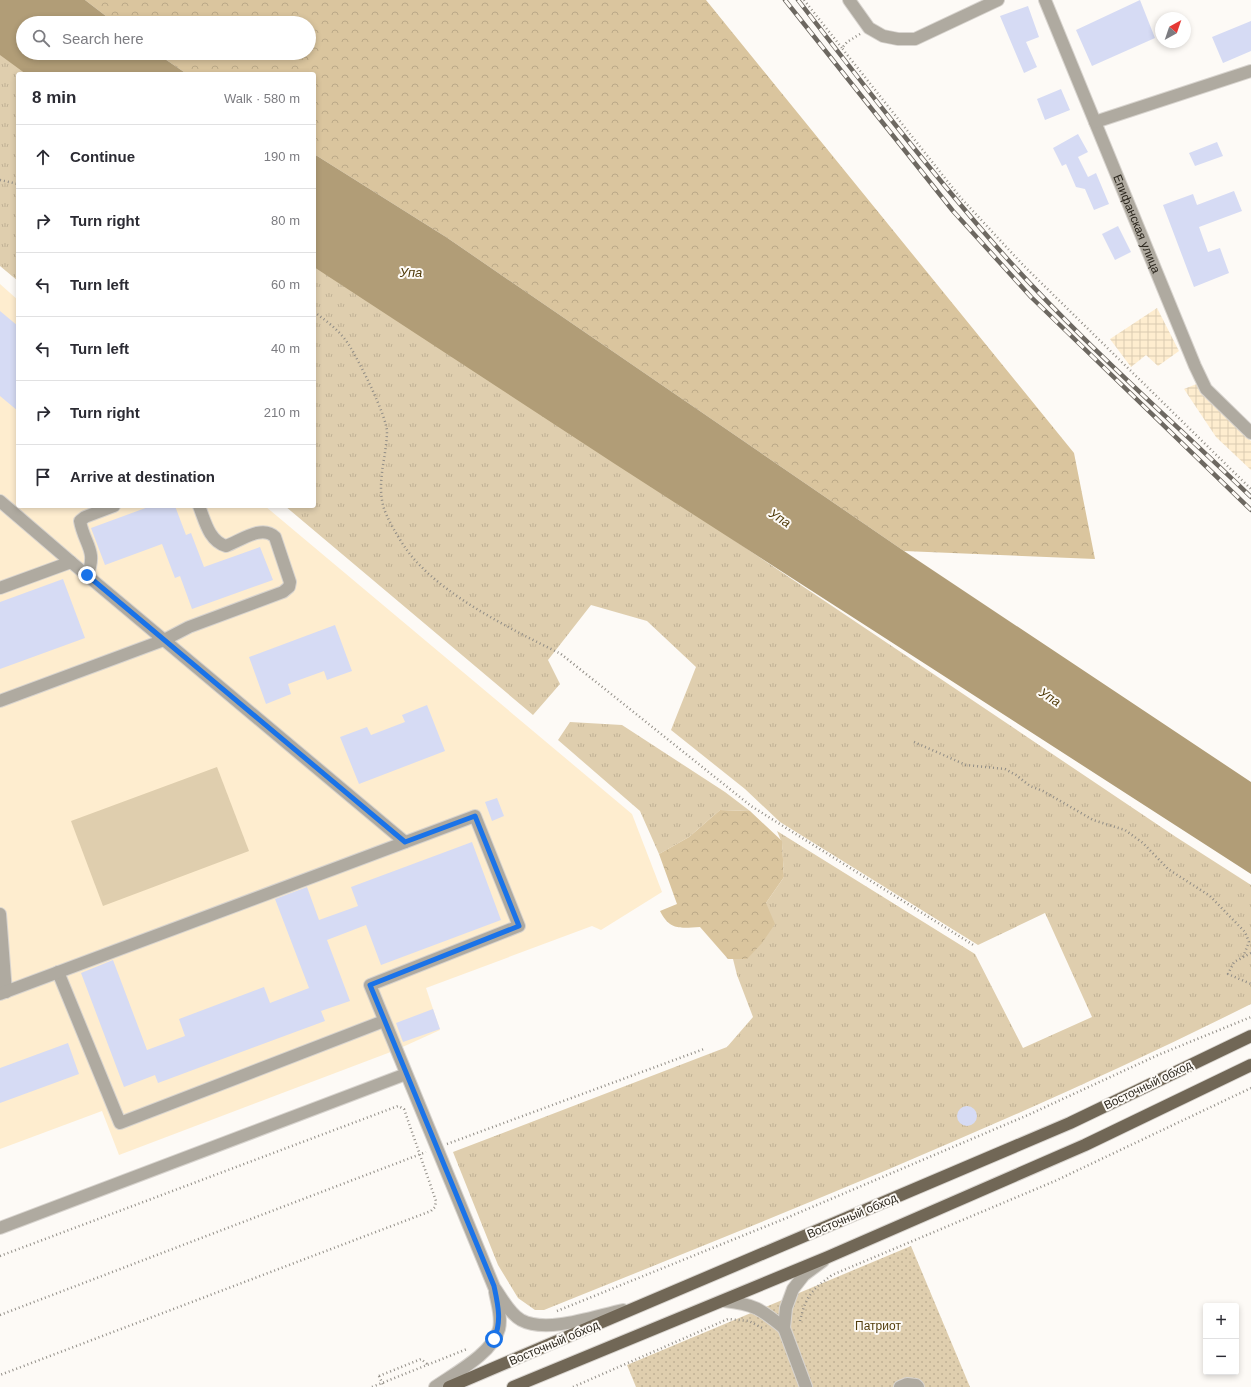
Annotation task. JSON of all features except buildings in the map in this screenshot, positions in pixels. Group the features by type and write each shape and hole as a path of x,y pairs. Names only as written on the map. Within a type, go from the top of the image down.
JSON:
{"main road":[{"name":"Восточный обход","path":"449,1387 1070,1123 1251,1036"},
{"name":"Восточный обход","path":"513,1387 828,1257 1085,1145 1251,1065"}],"street":[{"path":"849,0 869,28 883,36 898,39 915,39 998,0"},
{"name":"Епифанская улица","path":"1045,0 1195,366 1206,389 1251,433"},
{"path":"1095,122 1251,71"},
{"path":"0,501 405,842"},
{"path":"87,575 92,564 91,555 80,521 85,517 109,508"},
{"path":"0,701 164,640 189,627 283,592 289,587 290,582 275,537 270,532 261,531 226,546 219,544 212,536 200,508"},
{"path":"0,588 71,562"},
{"path":"0,914 3,993 475,816 519,926 370,985 494,1286 510,1310 520,1319 534,1325 552,1325 644,1305"},
{"path":"58,972 120,1123 384,1021"},
{"path":"0,1228 406,1074"},
{"name":"Восточный обход","path":"806,1387 784,1328 786,1308 793,1289 804,1275 828,1257"},
{"path":"435,1387 476,1358 487,1349 494,1339 499,1328 499,1314 494,1286"},
{"name":"Восточный обход","path":"724,1301 746,1303 756,1308 784,1328"},
{"path":"900,1387 907,1384 916,1385 918,1387"}],"path":[{"path":"804,0 965,203 1023,265 1251,489"},
{"path":"842,48 847,42 869,28"},
{"path":"0,180 16,184"},
{"path":"316,313 327,321 349,344 384,415 388,432 380,494 386,516 413,559 446,590 527,637 560,654 751,806 975,946"},
{"path":"914,742 966,765 1005,769 1016,775 1030,786 1043,791 1093,820 1125,830 1143,843 1168,869 1210,896 1245,932 1249,942 1243,957"},
{"path":"1251,953 1234,962 1228,974 1251,984"},
{"path":"550,1314 791,1216 1028,1115 1158,1055 1251,1017"},
{"path":"0,1315 437,1148 704,1049"},
{"path":"800,1321 803,1307 812,1290 832,1275 1055,1181 1251,1088"},
{"path":"0,1256 398,1106 404,1110 436,1201 435,1207 431,1211 0,1375"},
{"path":"573,1387 728,1320 749,1321 766,1330"},
{"path":"372,1387 470,1348"},
{"path":"384,1387 379,1376 421,1359 427,1364"}],"shaded area":[{"path":"0,284 16,298 16,508 267,508 632,814 662,892 601,930 592,926 426,988 440,1030 396,1050 119,1155 102,1111 0,1149"},
{"path":"1157,308 1179,351 1158,366 1146,355 1131,367 1110,339"},
{"path":"1199,383 1206,398 1251,441 1251,470 1216,437 1184,389"}],"green space":[{"path":"85,0 706,0 1074,453 1095,559 904,551 446,237 316,155 316,72 184,72 166,60 316,60 316,16 106,16"},
{"path":"0,47 16,58 16,60 20,60 38,72 16,72 16,279 0,266"},
{"path":"316,259 1176,837 1251,885 1251,1004 1077,1087 989,1126 723,1238 544,1310 535,1310 518,1298 498,1265 453,1152 727,1047 753,1017 737,975 733,959 747,959 766,903 784,877 782,843 777,831 975,954 1023,1048 1092,1017 1045,913 978,945 780,822 745,789 671,730 696,667 647,621 591,605 548,660 560,684 533,715 287,508 316,508"},
{"path":"570,722 622,725 725,792 750,811 720,810 689,837 659,854 640,811 558,740"},
{"path":"217,767 249,851 103,906 71,821"},
{"path":"720,810 750,811 782,841 784,877 766,903 775,924 762,943 747,959 728,959 700,927 682,928 672,925 660,911 677,904 659,854 689,837"},
{"name":"Патриот","path":"911,1246 970,1387 636,1387 627,1365"}],"water":[{"path":"0,0 85,0 106,16 16,16 16,60 166,60 184,72 23,72 0,55"},
{"name":"Упа","path":"316,155 446,237 904,551 1251,782 1251,874 615,464 316,268"}],"railway":[{"path":"785,0 953,211 1031,297 1251,510"},
{"path":"798,0 919,155 969,215 1025,278 1120,374 1251,497"}],"route":[{"path":"87,575 405,842 475,816 519,926 370,985 494,1286 499,1314 499,1328 494,1339"}]}
